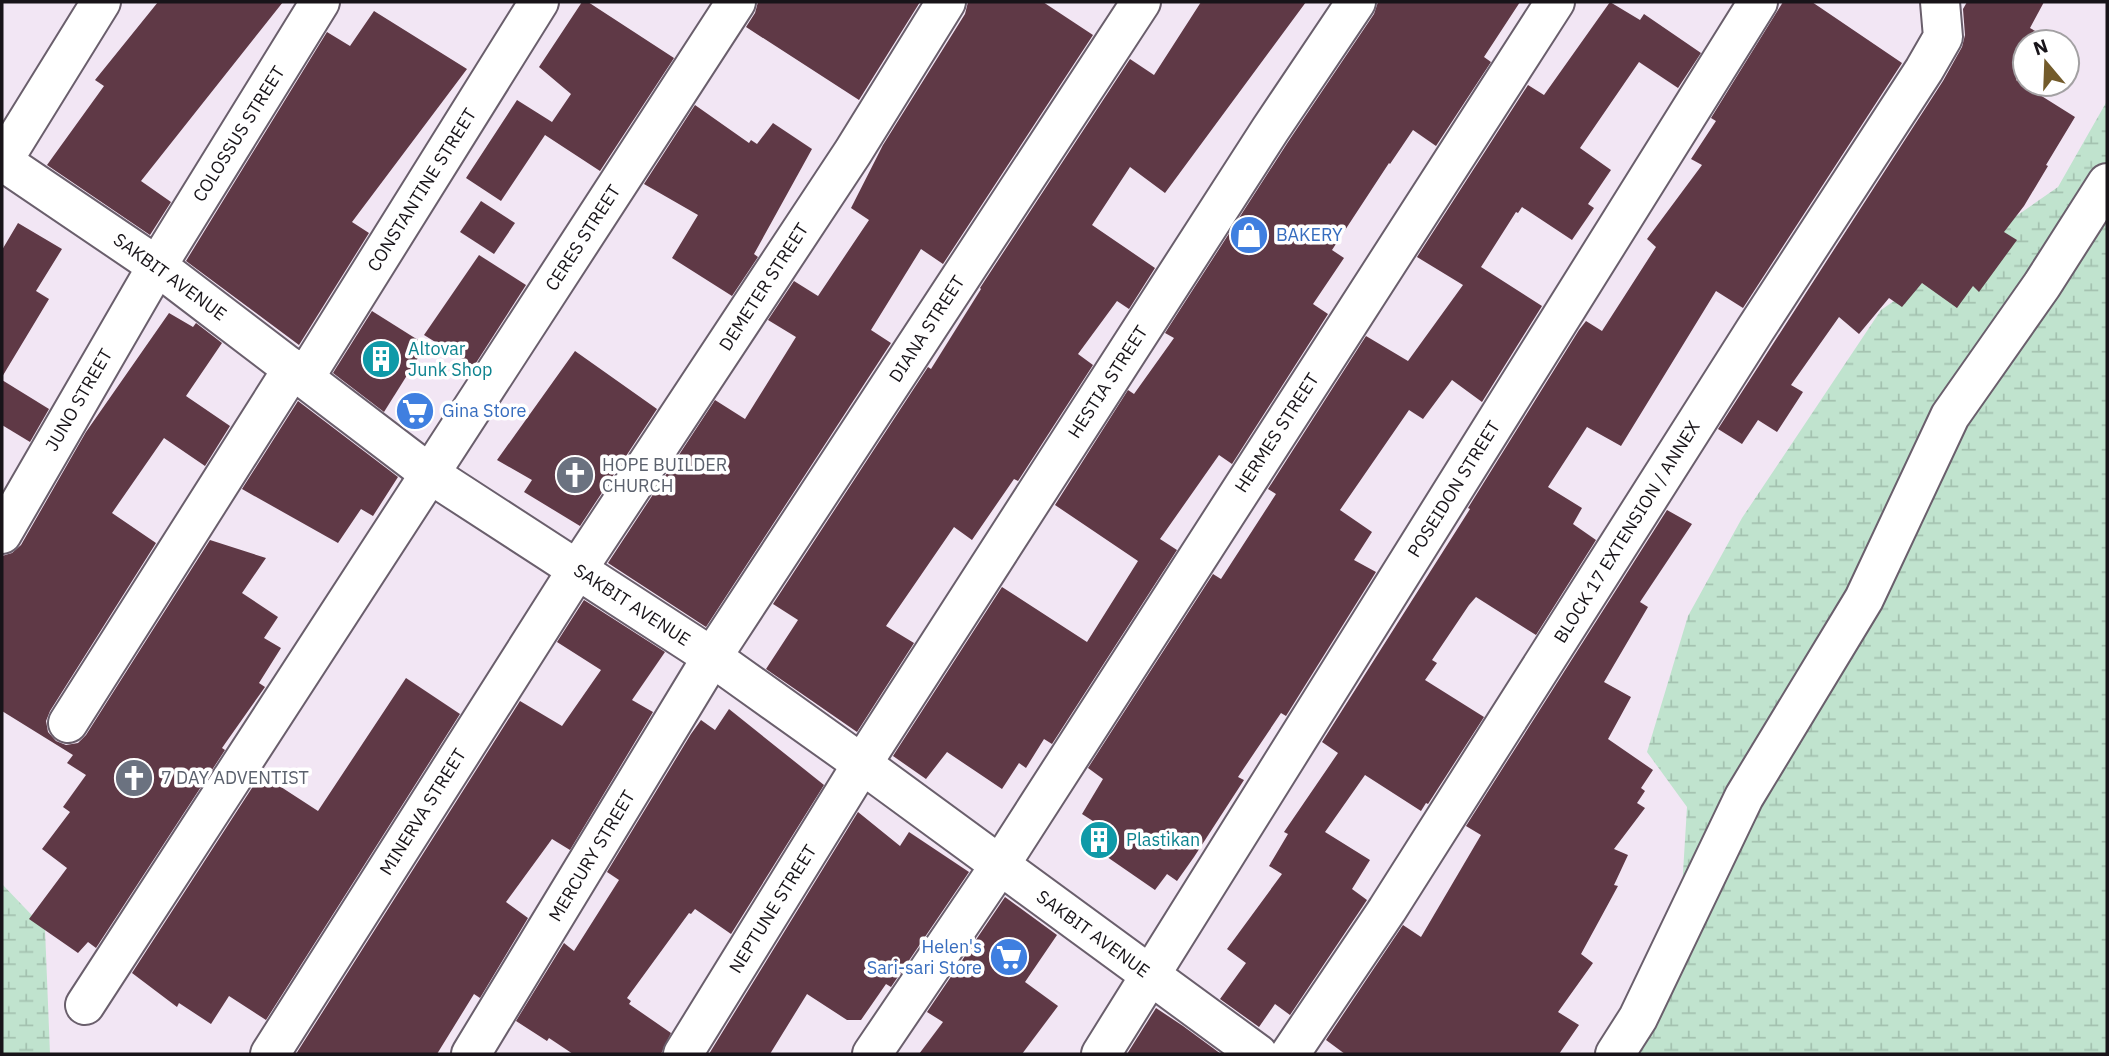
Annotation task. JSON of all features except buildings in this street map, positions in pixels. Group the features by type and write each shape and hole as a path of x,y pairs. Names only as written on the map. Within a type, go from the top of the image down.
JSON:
{"street":[{"path":"2,162 101,2"},
{"name":"COLOSSUS STREET","path":"157,266 320,2"},
{"name":"CONSTANTINE STREET","path":"68,723 539,2"},
{"name":"CERES STREET","path":"85,1005 736,2"},
{"name":"DEMETER STREET","path":"577,570 853,152 946,2"},
{"name":"DIANA STREET","path":"712,657 1142,2"},
{"name":"HESTIA STREET","path":"862,764 1270,130 1356,2"},
{"name":"HERMES STREET","path":"872,1054 1000,865 1555,2"},
{"name":"POSEIDON STREET","path":"1101,1054 1758,2"},
{"name":"BLOCK 17 EXTENSION / ANNEX","path":"1290,1054 1387,910 1924,69 1943,37 1940,2"},
{"name":"SAKBIT AVENUE","path":"2,162 157,266 430,474 712,657 1258,1054"},
{"path":"1615,1054 1638,1018 1744,797 1864,599 1950,416 2042,285 2107,183"},
{"name":"JUNO STREET","path":"2,534 157,266"},
{"name":"MINERVA STREET","path":"270,1054 577,570"},
{"name":"MERCURY STREET","path":"471,1054 712,657"},
{"name":"NEPTUNE STREET","path":"683,1054 862,764"}],"green space":[{"path":"2107,101 2107,1054 1598,1054 1679,938 1687,807 1647,752 1688,616 1742,518 1881,310 2058,187"},
{"path":"2,884 45,929 50,1054 2,1054"}],"place":[{"name":"BAKERY","path":"1249,235"},
{"name":"Altovar Junk Shop","path":"381,359"},
{"name":"Gina Store","path":"415,411"},
{"name":"HOPE BUILDER CHURCH","path":"575,475"},
{"name":"7 DAY ADVENTIST","path":"134,778"},
{"name":"Plastikan","path":"1099,840"},
{"name":"Helen's Sari-sari Store","path":"1009,957"}]}
